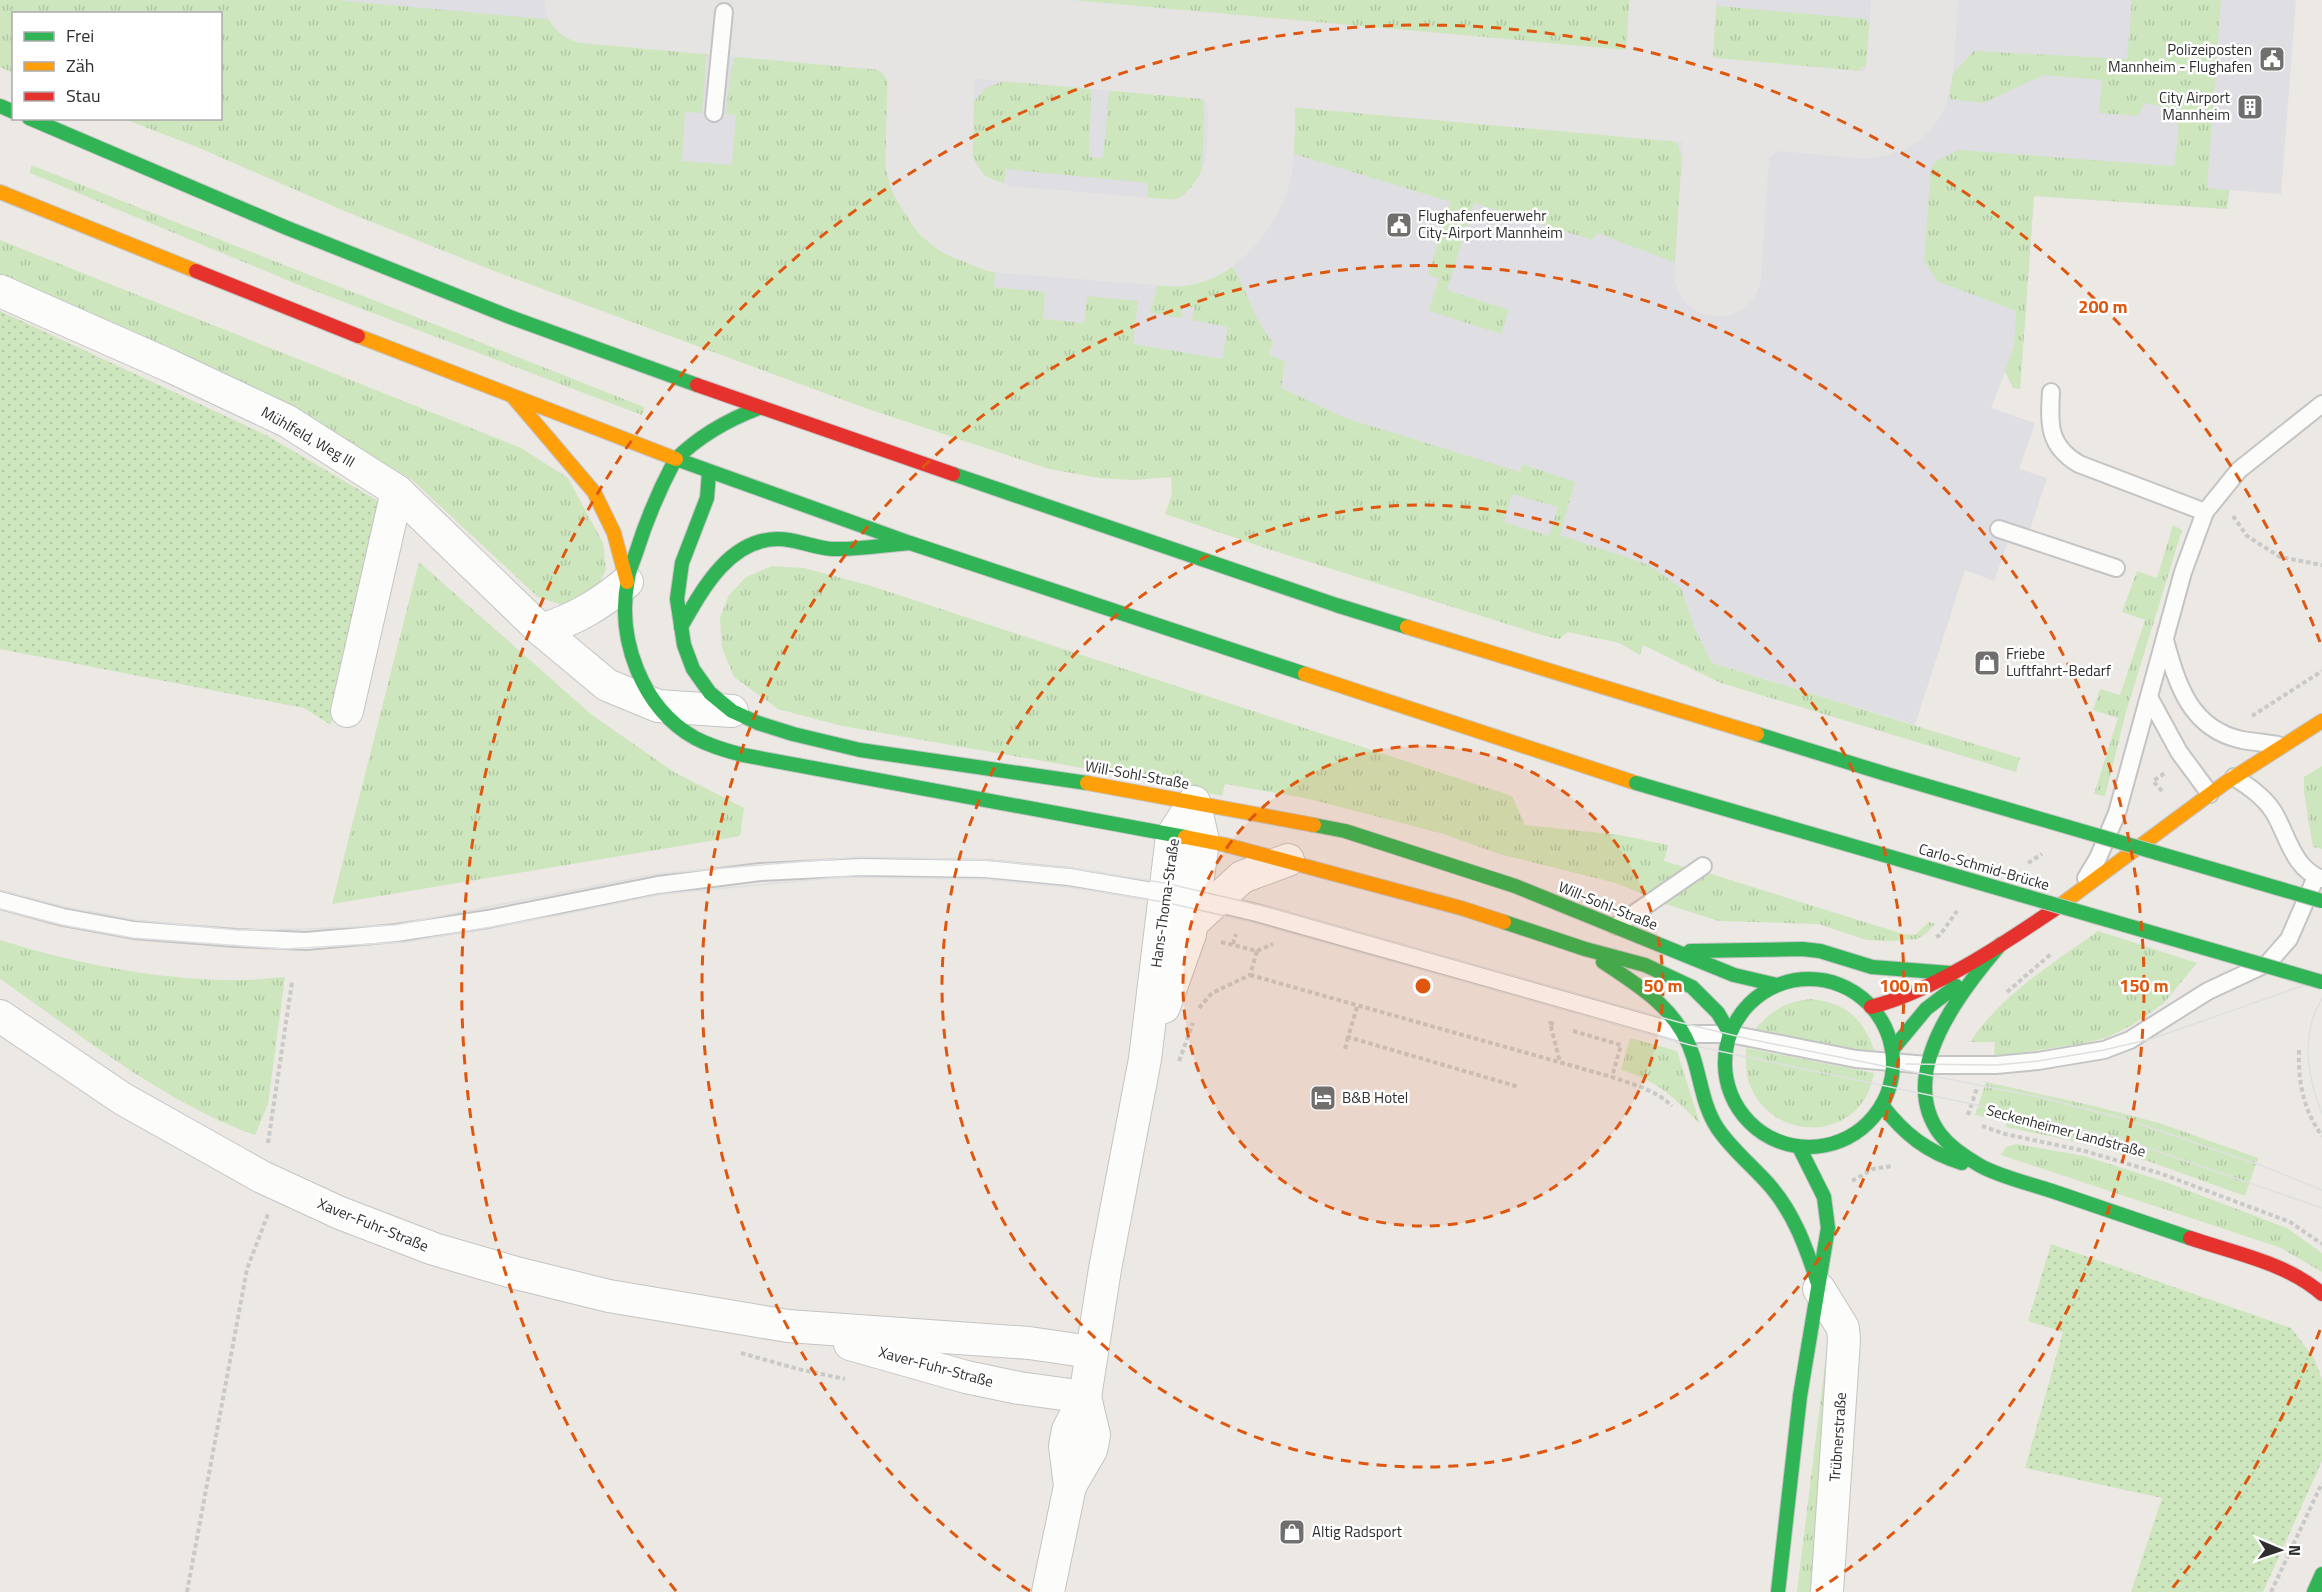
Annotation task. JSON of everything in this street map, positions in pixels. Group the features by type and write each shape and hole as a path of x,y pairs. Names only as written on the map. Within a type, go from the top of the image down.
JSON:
{"main road":[{"path":"34,120 286,228 510,317 759,408 1336,605 1886,774 2322,901"},
{"name":"Carlo-Schmid-Brücke","path":"0,192 514,398 675,460 910,543 1636,783 2322,982"},
{"path":"680,380 689,398"},
{"path":"514,398 594,492 614,533 627,582 626,622 634,663 644,687 658,706 669,719 693,736 717,747 749,756 1203,842 1288,861 1461,908 1585,949 1645,965 1692,987 1718,1013 1730,1034"},
{"path":"627,582 659,489 675,460 701,429 759,408"},
{"name":"Will-Sohl-Straße","path":"701,429 708,453 707,498 682,563 677,599 684,645 698,678 732,711 758,723 793,734 860,750 1053,777 1345,831 1454,865 1616,926 1734,975 1777,985"},
{"path":"681,627 712,576 732,556 750,546 770,540 794,541 825,548 910,543"},
{"path":"1871,1007 1891,1002 1950,973 2001,944 2075,897 2234,777 2322,721"},
{"path":"1981,1167 1954,1149 1937,1130 1928,1110 1927,1065 1949,1016 1982,967 2001,944"},
{"path":"1585,949 1668,1008 1685,1034 1706,1106 1718,1129 1776,1193 1790,1213 1803,1240 1819,1289"},
{"path":"1673,951 1802,949 1820,951 1872,967 1950,973"},
{"path":"1892,1056 1926,1009 1982,967"},
{"path":"1806,979 1835,983 1861,997 1885,1027 1892,1056 1889,1087 1882,1105 1870,1121 1855,1134 1828,1145 1799,1147 1763,1134 1737,1107 1725,1072 1725,1053 1730,1034 1740,1016 1754,1000 1777,985 1806,979"},
{"path":"1882,1105 1896,1126 1917,1144 1944,1158 1981,1167 2284,1270 2322,1294"},
{"path":"1778,1592 1800,1396 1828,1228 1824,1197 1799,1147"},
{"path":"2314,1592 2322,1574"}],"street":[{"name":"Mühlfeld, Weg III","path":"0,291 168,365 287,421 397,491 541,630 607,685 658,706 732,711"},
{"path":"347,711 397,491"},
{"path":"541,630 569,621 598,605 627,582"},
{"name":"Hans-Thoma-Straße","path":"1048,1592 1070,1486 1065,1446 1068,1430 1085,1397 1091,1352 1145,1059 1172,836 1194,802"},
{"name":"Hans-Thoma-Straße","path":"1145,1059 1201,908 1203,842 1194,802"},
{"path":"1201,908 1242,877 1288,861"},
{"name":"Xaver-Fuhr-Straße","path":"0,1016 123,1099 272,1181 340,1213 434,1249 516,1273 609,1296 788,1326 1017,1342 1091,1352"},
{"name":"Trübnerstraße","path":"1819,1289 1843,1328 1844,1340 1827,1592"},
{"name":"Xaver-Fuhr-Straße","path":"788,1326 966,1377 1019,1388 1085,1397"}],"lane":[{"path":"714,113 724,12"},
{"path":"2051,392 2052,432 2058,448 2068,458 2205,512"},
{"path":"2075,897 2097,858 2117,813 2183,572 2205,512 2239,470 2322,404"},
{"path":"1999,529 2116,568"},
{"path":"2164,640 2175,678 2182,693 2200,718 2217,730 2240,740 2282,745"},
{"path":"2149,698 2179,752 2210,794"},
{"path":"0,900 63,917 134,930 306,940 419,930 488,919 658,885 760,872 862,867 985,869 1069,877 1165,893 1201,908 1257,913 1685,1034 1730,1034 1820,1053 1892,1056 1927,1065 1985,1065 2038,1061 2104,1050 2130,1040 2208,991 2268,963 2289,939 2319,878 2296,860 2272,810 2255,791 2234,777"},
{"path":"1616,926 1703,866"}],"path":[{"path":"2219,492 2223,504 2247,536 2280,557 2322,565"},
{"path":"1233,944 1257,951 1272,944 1280,946"},
{"path":"1251,975 1257,951"},
{"path":"2001,999 2016,983 2052,954"},
{"path":"1198,1009 1212,993 1251,975 1638,1086 1666,1100 1674,1108"},
{"path":"187,1592 247,1269 272,1181 292,982"},
{"path":"1345,1049 1357,1007"},
{"path":"1176,1071 1195,1019"},
{"path":"1560,1027 1550,1023 1560,1063"},
{"path":"1348,1036 1519,1088"},
{"path":"2299,1050 2301,1092 2307,1110 2322,1136"},
{"name":"Seckenheimer Landstraße","path":"1966,1121 1985,1065"},
{"name":"Seckenheimer Landstraße","path":"1976,1124 2005,1134 2085,1151 2162,1174 2290,1222 2322,1244"},
{"path":"1824,1197 1873,1169 1895,1166"},
{"path":"2271,1592 2322,1483"}],"shaded area":[{"path":"0,0 2296,0 2281,194 2230,190 2227,209 2034,196 2020,389 2013,388 2005,372 1991,408 2035,423 2019,469 2047,478 2028,535 2010,536 1994,581 1965,570 1915,725 1712,663 1695,629 1549,536 1504,522 222,15 222,12 12,12"}],"green space":[{"path":"0,0 336,0 708,34 702,113 685,112 682,161 732,165 736,115 726,114 730,76 734,60 741,52 764,40 860,49 879,56 905,84 911,101 909,157 919,197 953,237 997,255 994,287 1045,292 1043,319 1084,323 1087,296 1138,301 1133,344 1222,359 1228,327 1192,320 1194,307 1183,306 1181,318 1150,313 1157,287 1167,267 1196,266 1215,259 1226,259 1239,278 1265,332 1273,342 1269,354 1285,362 1281,388 1345,418 1520,472 1522,464 1575,482 1560,535 1649,565 1681,588 1695,629 1712,663 2020,758 2016,772 1721,683 1643,645 1640,655 1619,643 1568,632 1559,639 1545,636 1274,551 1165,514 1172,494 1171,477 1134,480 1099,478 1049,469 865,408 494,271 127,120 222,120 222,12 12,12 12,73 0,67","holes":["1512,494 1558,507 1549,536 1504,522"]},
{"path":"840,0 1649,0 1643,40 1633,55 1615,70"},
{"path":"2132,0 2221,0 2207,188 2229,190 2227,209 2034,196 2020,389 2013,388 2005,371 2014,346 2016,311 1937,281 1924,261 1931,167 1938,160 1959,150 2174,166 2178,138 2178,109 2144,103 2139,116 2099,113 2102,80 2044,75 1983,103 1951,99 1940,87 1974,51 2127,59"},
{"path":"1718,6 1866,19 1880,37 1882,50 1835,88 1699,76 1691,63 1695,25"},
{"path":"1050,67 1087,68 1092,74 1089,157 1103,158 1109,92 1118,78 1132,70 1179,75 1196,87 1204,105 1203,149 1198,183 1191,195 1173,203 1147,202 1148,183 1006,169 1003,189 984,184 969,172 962,146 960,123 969,107 986,88 1004,81 1027,77"},
{"path":"1324,91 1666,122 1679,148 1683,167 1684,266 1597,233 1592,240 1474,203 1447,290 1509,310 1501,334 1429,311 1439,278 1428,275 1451,202 1281,150 1282,117 1310,97"},
{"path":"31,165 644,407 644,411 642,415 294,283 30,173"},
{"path":"0,240 521,448 568,478 603,543 606,569 595,593 568,607 538,597 411,479 286,406 0,278"},
{"path":"0,311 266,435 385,505 331,725 304,708 0,649"},
{"path":"2173,525 2182,530 2126,712 2105,796 2094,794 2118,718 2093,710 2100,689 2120,695 2145,620 2122,612 2137,571 2157,578"},
{"path":"419,562 592,715 674,772 744,808 740,836 332,904"},
{"path":"772,566 804,568 871,586 1512,796 1525,825 1620,835 1668,845 1664,861 1687,868 1645,895 1616,883 1499,854 1444,834 1305,798 1225,784 1222,796 1140,778 842,726 778,709 734,677 722,648 720,617 729,595 746,577"},
{"path":"2322,766 2322,849 2313,847 2304,793 2304,777"},
{"path":"1708,873 1903,934 1915,935 1929,922 1935,924 1917,939 1867,940 1818,924 1719,921 1662,903"},
{"path":"2098,931 2197,963 2164,1003 2132,1025 2108,1037 2084,1044 1994,1056 1995,1042 1970,1042 2012,994"},
{"path":"0,940 56,956 172,977 251,980 285,977 268,1104 255,1135 188,1105 155,1086 0,979"},
{"path":"1812,999 1836,1005 1853,1016 1866,1032 1876,1055 1754,1031 1779,1008 1794,1002"},
{"path":"1630,1038 1677,1051 1700,1124 1665,1091 1645,1079 1621,1070"},
{"path":"1746,1048 1874,1073 1863,1102 1842,1120 1827,1126 1796,1126 1769,1112 1758,1100 1747,1076"},
{"path":"1986,1082 2159,1123 2258,1158 2245,1196 2148,1161 2069,1140 2006,1127 2007,1120 1975,1115"},
{"path":"2017,1144 2084,1156 2160,1180 2287,1228 2322,1253 2322,1272 2281,1248 2001,1155 2006,1147"},
{"path":"2051,1244 2291,1328 2314,1358 2322,1379 2322,1461 2263,1592 2131,1592 2162,1498 2025,1468 2063,1332 2028,1321"},
{"path":"1829,1331 1832,1332 1813,1592 1797,1592"}],"taxiway":[{"path":"588,0 1864,115 1889,109 1897,103 1906,87 1915,0"},
{"path":"1642,95 1655,88 1668,74 1673,0"},
{"path":"890,27 916,46 925,58 931,75 929,163 933,176 950,203 963,214 999,229 1172,243 1191,240 1210,229 1227,212 1245,181 1249,166 1252,125 1248,89 1243,79 1226,62 1214,56"},
{"path":"1718,273 1726,147 1734,132 1745,121 1759,112 1776,107"}],"tram line":[{"path":"0,890 65,907 135,920 238,930 308,929 395,925 657,874 760,865 860,857 985,860 1070,868 1165,883 1272,908 1678,1022 1749,1039 2043,1098 2121,1118 2260,1165 2322,1190"},
{"path":"0,909 62,925 133,938 284,949 406,942 560,915 662,894 843,877 985,879 1068,887 1164,902 1247,921 1690,1045 1972,1104 2116,1137 2322,1208"},
{"path":"1906,1064 1996,1065 2038,1061 2104,1050 2151,1039 2322,979"},
{"path":"2322,999 2311,1027 2308,1056 2313,1086 2322,1114"}],"traffic: fast":[{"path":"0,106 12,111"},
{"path":"34,120 287,228 510,317 697,385"},
{"path":"675,460 714,429 759,408"},
{"path":"676,459 910,543 1305,674"},
{"path":"675,460 658,494 629,572 625,602 630,648 637,670 660,709 676,725 701,741 743,755 1185,837"},
{"path":"709,472 707,498 682,563 677,599 684,645 693,669 710,693 732,711 758,723 860,750 1087,783"},
{"path":"953,474 1336,605 1407,627"},
{"path":"681,627 719,569 731,557 761,541 785,539 832,549 910,543"},
{"path":"1757,734 1886,774"},
{"path":"1886,774 2322,901"},
{"path":"1636,783 2049,903"},
{"path":"1314,825 1345,831 1515,886 1734,975 1777,985"},
{"path":"2049,903 2322,982"},
{"path":"1504,922 1585,949 1645,965 1692,987 1718,1013 1730,1034"},
{"path":"2001,944 1953,1008 1939,1033 1929,1059 1925,1085 1928,1110 1940,1134 1963,1155 1995,1173 2190,1238"},
{"path":"1690,951 1802,949 1820,951 1872,967 1950,973"},
{"path":"1603,962 1657,1001 1678,1025 1693,1056 1713,1121 1737,1152 1779,1197 1804,1243 1817,1281"},
{"path":"1809,979 1841,986 1856,993 1868,1004 1879,1016 1886,1031 1893,1063 1886,1095 1879,1110 1868,1122 1856,1133 1841,1140 1809,1147 1777,1140 1762,1133 1750,1122 1739,1110 1732,1095 1725,1063 1732,1031 1739,1016 1750,1004 1762,993 1777,986 1809,979"},
{"path":"1892,1050 1926,1009 1956,986"},
{"path":"1882,1105 1917,1141 1949,1159 1962,1163"},
{"path":"1778,1592 1800,1396 1828,1228 1824,1197 1799,1147"},
{"path":"2314,1592 2322,1574"}],"traffic: slow":[{"path":"0,192 196,271"},
{"path":"358,336 676,459"},
{"path":"514,398 594,492 614,533 627,582"},
{"path":"1407,627 1757,734"},
{"path":"1305,674 1636,783"},
{"path":"2055,909 2225,783 2322,721"},
{"path":"1087,783 1314,825"},
{"path":"1185,837 1226,845 1461,908 1504,922"}],"traffic: jam":[{"path":"196,271 358,336"},
{"path":"697,385 953,474"},
{"path":"1871,1007 1919,990 1966,966 2055,909"},
{"path":"2190,1238 2242,1254 2293,1274 2322,1294"}],"place":[{"name":"Polizeiposten Mannheim - Flughafen","path":"2272,59"},
{"name":"City Airport Mannheim","path":"2250,107"},
{"name":"Flughafenfeuerwehr City-Airport Mannheim","path":"1399,225"},
{"name":"Friebe Luftfahrt-Bedarf","path":"1987,663"},
{"name":"B&B Hotel","path":"1323,1098"},
{"name":"Altig Radsport","path":"1292,1532"}]}
